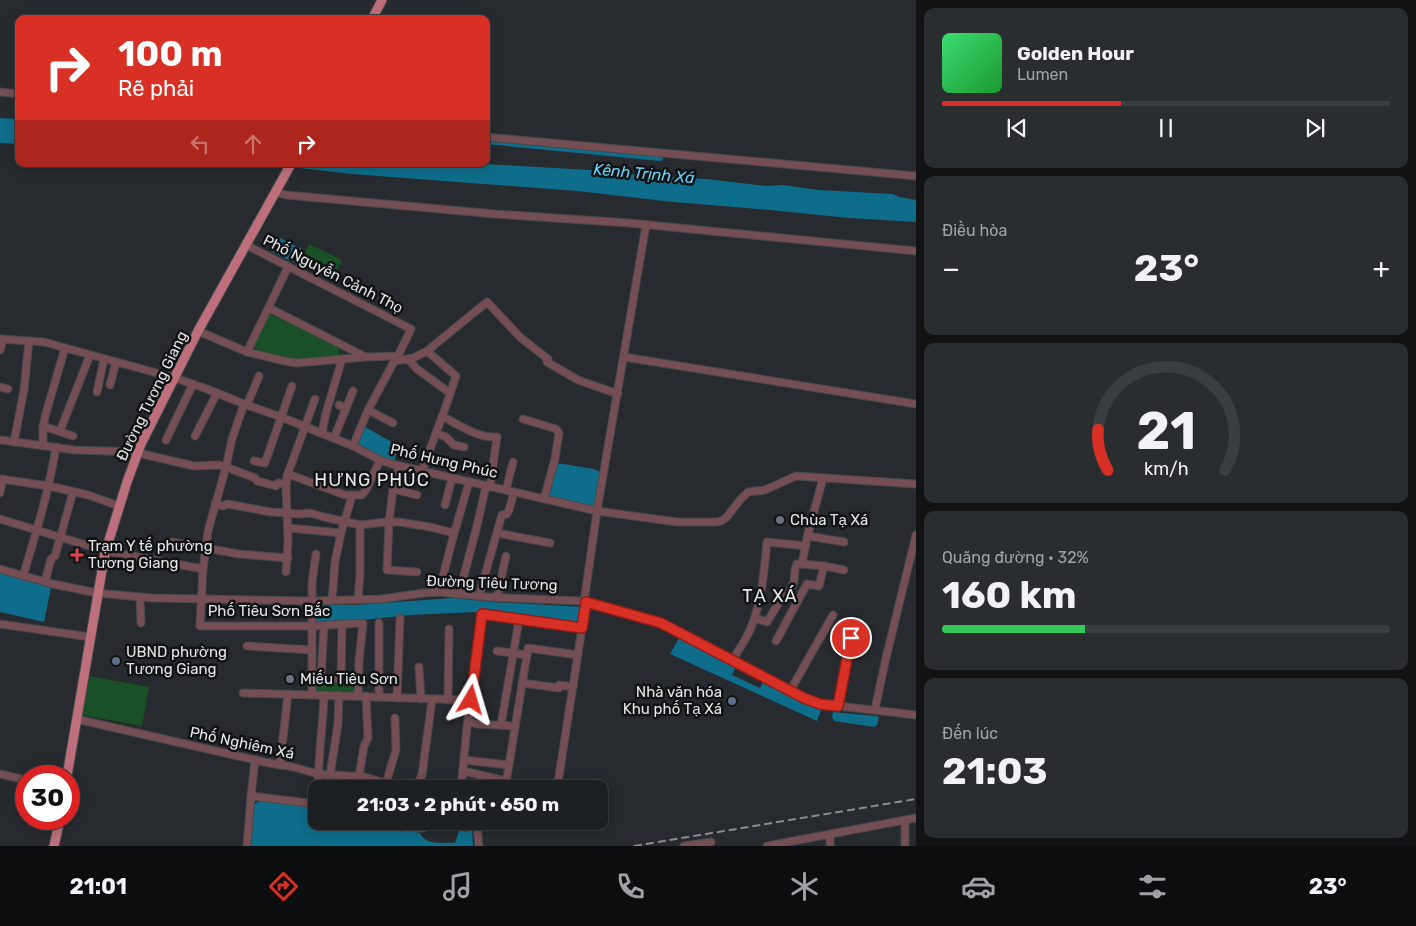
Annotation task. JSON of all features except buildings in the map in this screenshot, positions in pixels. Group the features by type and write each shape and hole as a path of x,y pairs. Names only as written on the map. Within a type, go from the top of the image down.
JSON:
{"main road":[{"path":"374,15 382,0"},
{"name":"Đường Tương Giang","path":"68,765 97,593 106,551 119,506 138,453 198,331 289,167"},
{"path":"54,846 58,830"}],"street":[{"path":"0,92 15,94"},
{"path":"490,138 916,176"},
{"path":"275,192 296,196 646,225 916,251"},
{"path":"558,780 582,628 597,511 646,225"},
{"name":"Phố Nguyễn Cảnh Thọ","path":"246,245 411,329 396,358"},
{"path":"247,352 288,267"},
{"path":"198,331 247,352 297,363 366,357 408,359 427,351 486,302 521,338 548,359 547,362 578,380 618,394"},
{"path":"268,308 366,357"},
{"path":"0,350 2,339"},
{"name":"Phố Hưng Phúc","path":"2,339 44,342 175,378 322,433 380,460 399,466 597,511 677,522 721,521 726,518 748,492 764,490 796,476 916,484"},
{"path":"14,442 24,390 29,341"},
{"path":"43,446 46,413 65,348"},
{"path":"422,471 456,376 427,351"},
{"path":"60,431 90,355"},
{"path":"624,357 916,404"},
{"path":"352,446 368,410 396,358"},
{"path":"97,392 104,359"},
{"path":"322,433 342,359"},
{"path":"408,359 417,369 450,393"},
{"path":"110,385 116,362"},
{"path":"201,599 205,548 215,504 232,439 259,376"},
{"path":"166,440 193,384"},
{"path":"254,461 265,463 292,386"},
{"path":"334,438 343,407 354,391"},
{"path":"194,436 217,393"},
{"path":"286,572 288,528 286,484 304,426 315,399"},
{"path":"368,410 393,423"},
{"path":"442,416 475,433 497,437 488,486 459,594"},
{"path":"523,419 556,430 559,434 554,465 544,499"},
{"path":"44,426 74,436"},
{"path":"436,433 446,437 454,444 464,447"},
{"path":"0,440 56,448 138,453 194,466 219,465 276,486 278,483 286,484"},
{"path":"23,576 38,530 56,448"},
{"path":"288,474 345,496 362,495 380,460"},
{"path":"479,596 502,515 507,514 510,510 513,462"},
{"path":"399,466 393,489 389,522 387,570 417,572"},
{"path":"445,505 452,478"},
{"path":"802,564 823,478"},
{"path":"0,493 2,479 48,486 95,497 119,506"},
{"path":"439,592 469,482"},
{"path":"393,489 417,495"},
{"path":"45,582 51,559 55,556 61,537 73,492"},
{"path":"332,600 335,562 352,496"},
{"path":"215,504 223,506 227,504 287,514 310,513 360,524 389,522 430,527 454,533"},
{"path":"0,519 106,551 203,569"},
{"path":"358,600 360,524"},
{"path":"288,528 341,533"},
{"path":"497,533 550,543"},
{"path":"875,709 916,535"},
{"path":"808,536 844,542"},
{"path":"172,542 239,554 288,558"},
{"path":"732,661 750,632 755,618 764,582 767,542 806,546"},
{"path":"312,695 312,579 316,554"},
{"path":"496,598 506,556"},
{"path":"755,618 767,622 770,619 794,582 797,564 844,570"},
{"path":"776,641 807,584 819,586 824,566"},
{"name":"Đường Tiêu Tương","path":"0,569 45,582 97,593 140,597 313,601 381,599 439,592 496,598 585,602 661,623 790,691 820,704 916,714"},
{"path":"140,597 141,623"},
{"name":"Phố Tiêu Sơn Bắc","path":"201,599 200,626 324,626 363,623 359,680"},
{"path":"462,780 482,614 582,628"},
{"path":"790,691 833,615"},
{"path":"397,698 400,618"},
{"path":"501,725 519,620"},
{"path":"378,697 380,623"},
{"path":"0,624 90,637"},
{"path":"341,679 342,624"},
{"path":"321,678 324,626"},
{"path":"448,700 449,629"},
{"path":"838,706 851,638"},
{"path":"247,646 312,650"},
{"path":"507,780 528,648 578,655"},
{"path":"497,650 526,655"},
{"path":"419,667 421,699"},
{"path":"312,678 359,680 368,738 364,746 359,776"},
{"path":"522,683 559,688 559,686 573,687"},
{"path":"243,693 471,700"},
{"path":"280,765 288,694"},
{"path":"318,780 324,695"},
{"path":"330,775 338,724 339,695"},
{"path":"420,780 422,775 432,700"},
{"path":"387,780 396,750 395,718"},
{"name":"Phố Nghiêm Xá","path":"76,719 318,774 359,776 374,780"},
{"path":"468,720 477,724 515,726"},
{"path":"247,846 255,760"},
{"path":"464,760 509,765"},
{"path":"463,771 491,780"},
{"path":"0,774 15,777"},
{"path":"251,796 308,803"},
{"path":"766,846 795,843 830,834 916,818"},
{"path":"905,820 905,846"},
{"path":"477,830 479,846"},
{"path":"830,834 830,846"},
{"path":"684,846 711,842"}],"green space":[{"path":"309,244 342,260 333,278 300,262"},
{"path":"269,314 335,344 339,348 339,355 328,358 293,359 276,356 256,349 253,347"},
{"path":"89,676 149,687 142,726 82,715"},
{"path":"314,679 358,681 357,694 314,692"}],"water":[{"path":"0,118 15,119 15,144 0,143"},
{"name":"Kênh Trịnh Xá","path":"490,164 606,171 766,186 783,185 818,190 893,194 916,200 916,222 849,218 673,202 577,191 352,174 290,167 490,167"},
{"path":"278,237 304,250 297,264 270,251"},
{"path":"363,427 397,445 394,462 355,446"},
{"path":"557,463 594,469 600,472 594,508 548,495"},
{"path":"0,572 51,587 44,622 0,612"},
{"path":"453,598 584,607 580,626 476,612 410,615 363,620 316,621 316,607 326,605 355,605"},
{"path":"679,638 736,667 732,675 760,688 764,680 823,705 817,721 670,654"},
{"path":"833,712 879,717 877,725 874,727 834,721 832,717"},
{"path":"259,801 308,807 308,830 399,830 403,832 404,830 408,830 420,833 430,842 455,843 459,830 466,832 467,830 472,830 473,846 251,846 255,804"}],"waterway":[{"path":"490,141 660,158"}],"railway":[{"path":"634,846 916,799"}],"place":[{"name":"Chùa Tạ Xá","path":"780,520"},
{"name":"Trạm Y tế phường Tương Giang","path":"77,555"},
{"name":"UBND phường Tương Giang","path":"116,661"},
{"name":"Miếu Tiêu Sơn","path":"290,679"},
{"name":"Nhà văn hóa Khu phố Tạ Xá","path":"732,701"}],"district":[{"name":"HƯNG PHÚC","path":"372,480"},
{"name":"TẠ XÁ","path":"770,596"}],"route":[{"path":"471,700 482,614 582,628 586,602 661,623 804,698 820,704 838,706 851,638"}]}
